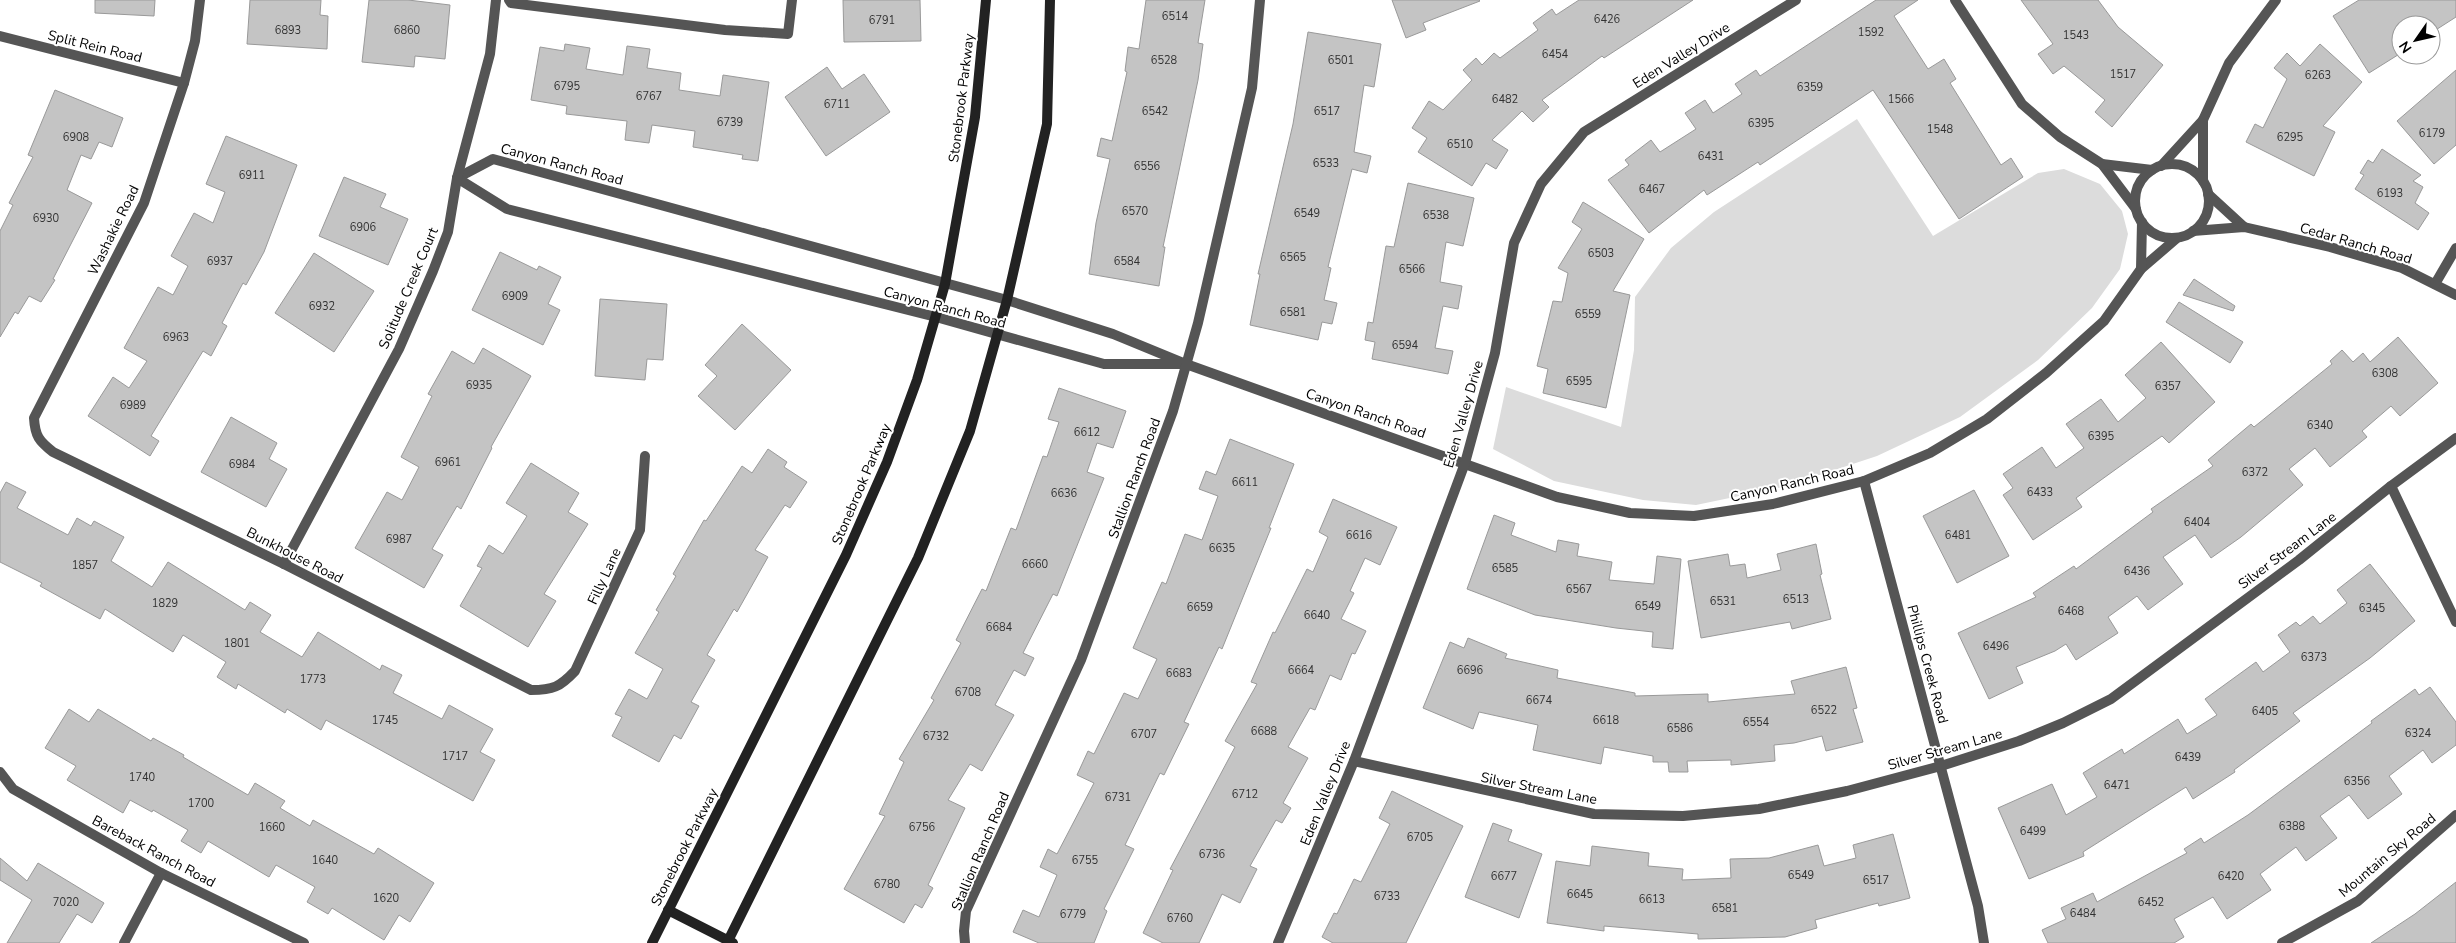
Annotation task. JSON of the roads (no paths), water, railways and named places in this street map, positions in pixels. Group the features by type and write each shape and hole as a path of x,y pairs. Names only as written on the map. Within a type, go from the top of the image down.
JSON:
{"main road":[{"name":"Stonebrook Parkway","path":"652,943 853,538 887,462 917,380 945,284 975,117 986,0"},
{"path":"668,910 730,942 918,558 970,431 1007,300 1047,124 1050,0"}],"street":[{"name":"Washakie Road","path":"34,432 34,418 144,203 196,41 200,0"},
{"name":"Solitude Creek Court","path":"284,564 399,349 417,311 448,232 457,178 490,54 496,0"},
{"path":"509,0 511,3 701,27 788,34 792,0"},
{"name":"Stallion Ranch Road","path":"965,943 966,911 1081,660 1173,411 1200,314 1252,88 1260,0"},
{"name":"Eden Valley Drive","path":"1278,943 1354,761 1465,463 1494,353 1514,243 1541,184 1584,132 1796,0"},
{"path":"1955,0 2022,104 2060,137 2102,164 2136,209 2142,222 2157,235 2177,238 2193,231 2200,226 2208,211 2208,194 2203,182 2202,120"},
{"path":"2136,209 2137,191 2145,176 2156,168 2202,120 2229,63 2276,0"},
{"name":"Split Rein Road","path":"0,36 184,83"},
{"name":"Canyon Ranch Road","path":"457,178 494,159 1007,300 1113,334 1186,364 1557,496 1630,513 1685,516 1773,504 1864,481 1930,453 1987,419 2046,373 2104,320 2141,269 2177,238"},
{"path":"2102,164 2156,168 2180,165 2189,169 2203,182"},
{"name":"Canyon Ranch Road","path":"457,178 507,209 936,317 998,336 1104,364 1186,364"},
{"name":"Cedar Ranch Road","path":"2208,194 2244,226"},
{"path":"2141,269 2142,222"},
{"name":"Cedar Ranch Road","path":"2193,231 2244,226 2330,247 2402,268 2456,296"},
{"path":"2435,284 2456,248"},
{"name":"Bunkhouse Road","path":"34,432 42,443 53,452 284,564 516,684 531,690 549,690"},
{"name":"Silver Stream Lane","path":"1354,761 1594,814 1683,816 1759,809 1847,791 1941,766 2019,741 2063,723 2111,699 2299,560 2391,486 2456,438"},
{"name":"Filly Lane","path":"549,690 564,682 575,671 640,530 645,456"},
{"name":"Phillips Creek Road","path":"1864,481 1978,906 1984,943"},
{"path":"2391,486 2456,622"},
{"name":"Bareback Ranch Road","path":"0,772 14,789 161,873 304,943"},
{"name":"Mountain Sky Road","path":"2282,943 2358,901 2456,815"},
{"path":"124,943 161,873"}]}
